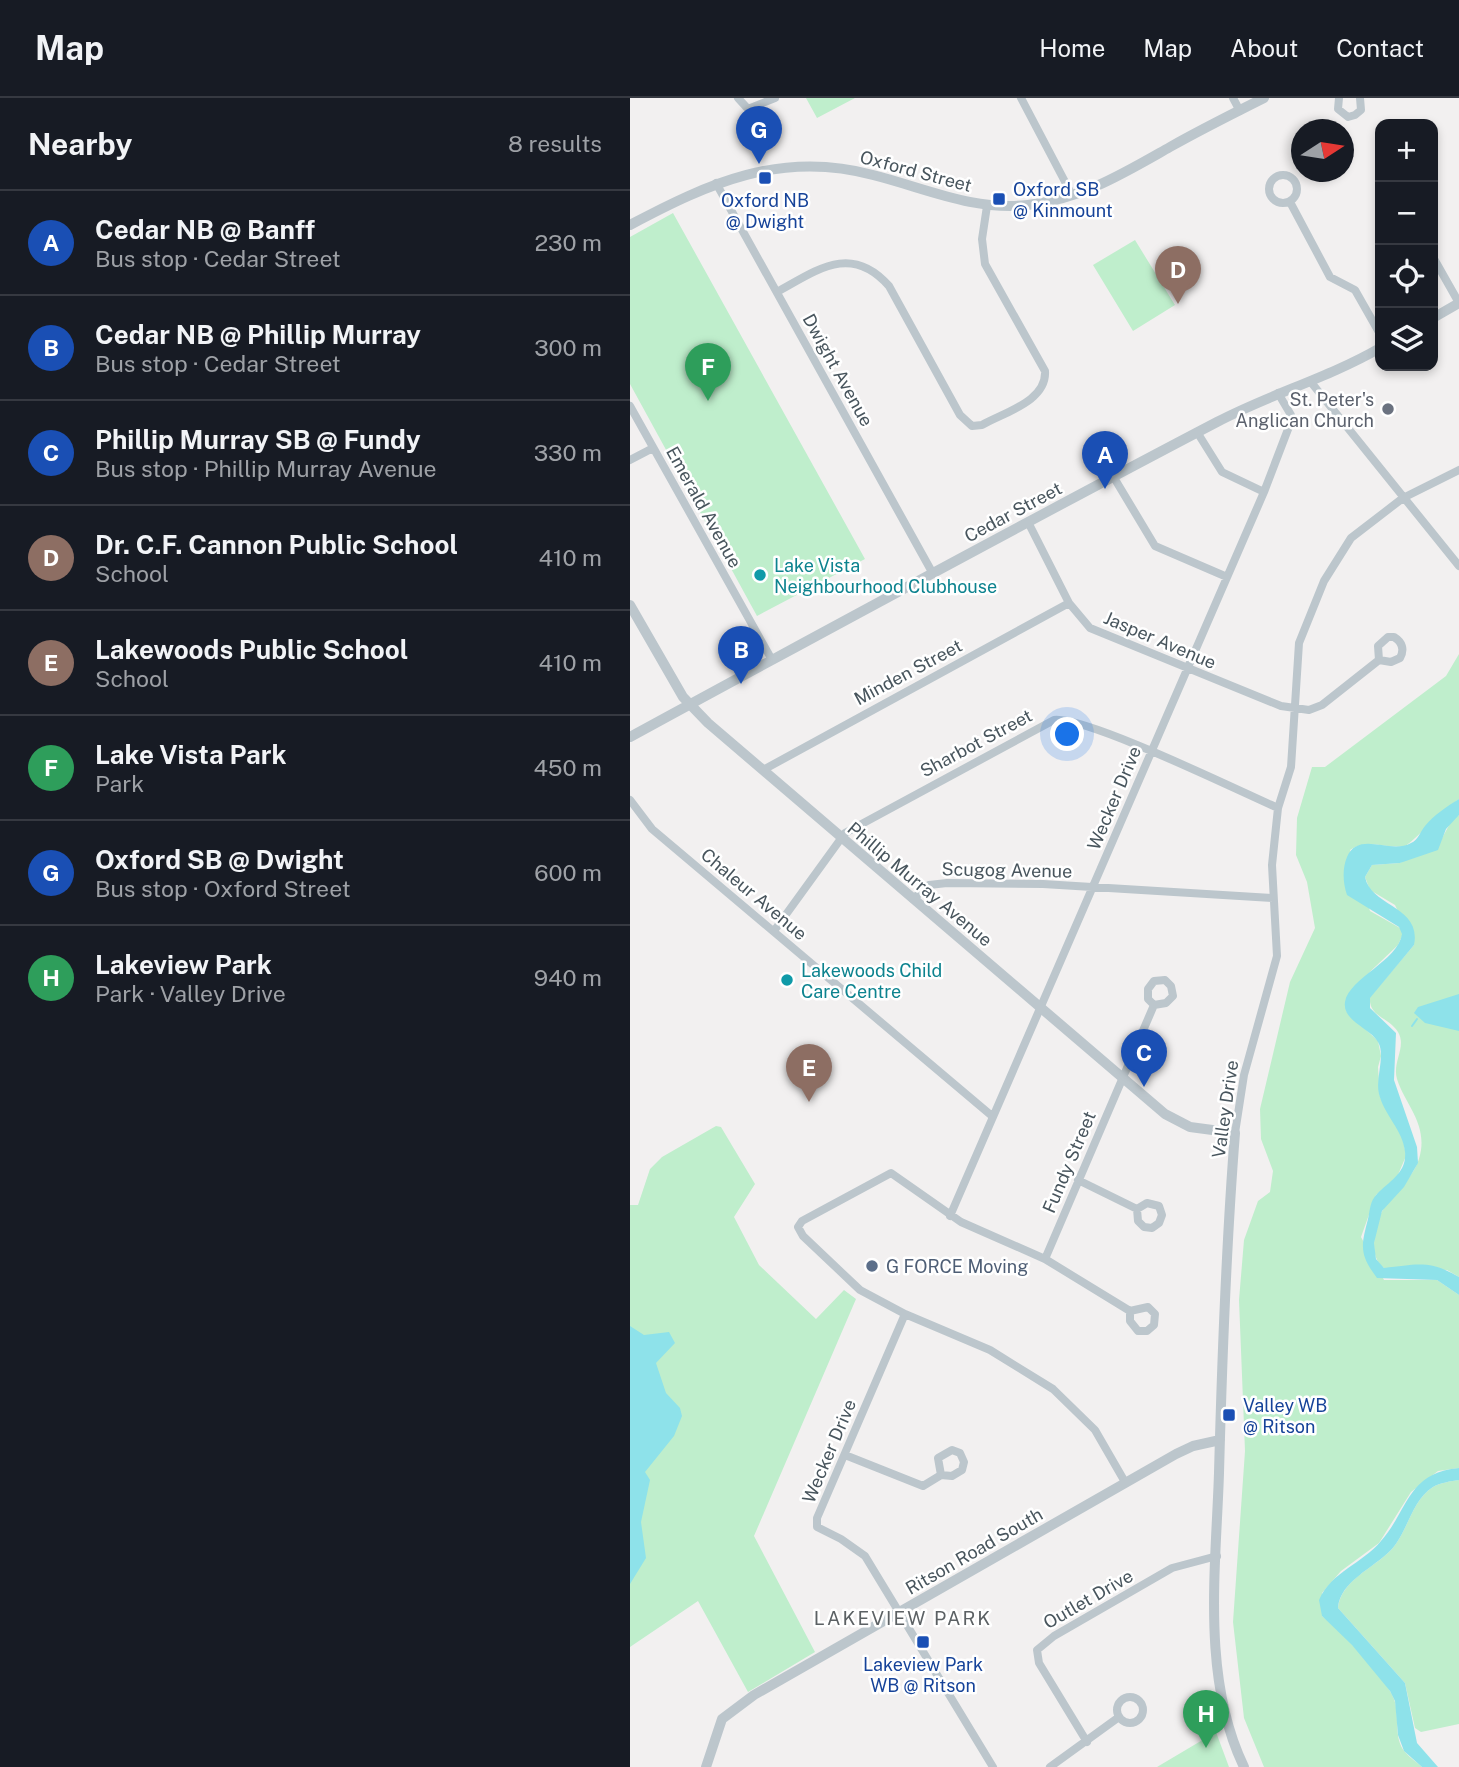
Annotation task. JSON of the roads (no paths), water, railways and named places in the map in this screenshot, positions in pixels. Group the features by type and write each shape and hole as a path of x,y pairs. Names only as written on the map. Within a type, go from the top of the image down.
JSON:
{"street":[{"path":"738,98 748,109 775,98"},
{"path":"1021,98 1072,195"},
{"path":"1233,98 1240,111"},
{"name":"Oxford Street","path":"630,225 716,183 770,169 816,167 873,175 928,193 987,206 1030,205 1072,195 1124,175 1264,98"},
{"path":"1339,98 1338,109 1344,115 1352,117 1361,110 1360,98"},
{"name":"Dwight Avenue","path":"716,183 932,572"},
{"path":"1290,202 1330,277 1355,290 1375,325"},
{"path":"777,292 830,265 851,263 873,272 889,286 960,415 972,426 982,425 1037,394 1046,382 1045,371 985,264 982,239 987,206"},
{"path":"1438,266 1459,303 1438,315"},
{"name":"Cedar Street","path":"630,737 932,572 1197,432 1375,350"},
{"path":"1310,382 1459,566"},
{"name":"Wecker Drive","path":"950,1216 1264,492 1290,424 1291,415 1278,393"},
{"name":"Emerald Avenue","path":"630,406 772,660"},
{"path":"1197,432 1222,472 1264,492"},
{"path":"630,460 653,447"},
{"name":"Valley Drive","path":"1244,1767 1228,1718 1217,1657 1225,1258 1235,1133 1244,1075 1277,956 1273,898 1278,808 1291,767 1300,643 1324,581 1351,538 1403,498 1459,470"},
{"path":"1113,476 1156,545 1227,577"},
{"name":"Jasper Avenue","path":"1028,522 1069,603 1090,628 1186,669 1294,709"},
{"name":"Minden Street","path":"763,770 1069,603"},
{"name":"Phillip Murray Avenue","path":"630,605 689,706 1165,1114 1190,1127 1235,1133"},
{"path":"1294,709 1310,710 1322,705 1379,660"},
{"name":"Sharbot Street","path":"774,931 841,837 863,822 1054,720 1070,721 1151,752 1278,808"},
{"name":"Chaleur Avenue","path":"630,800 652,829 992,1116"},
{"name":"Scugog Avenue","path":"913,899 929,885 947,883 1273,898"},
{"name":"Fundy Street","path":"1045,1259 1154,1005"},
{"path":"1125,1482 1095,1430 1053,1389 990,1350 905,1314 860,1290 800,1234 798,1227 802,1221 888,1172 950,1216 1045,1259 1130,1311"},
{"path":"1078,1180 1136,1209"},
{"name":"Wecker Drive","path":"897,1613 864,1556 841,1539 817,1527 817,1518 905,1314"},
{"name":"Ritson Road South","path":"706,1767 718,1726 730,1711 1125,1482 1184,1450 1220,1440"},
{"path":"845,1455 916,1485 929,1484 941,1475"},
{"name":"Outlet Drive","path":"1087,1742 1039,1663 1037,1650 1054,1636 1172,1568 1217,1556"},
{"path":"897,1613 993,1767"},
{"path":"1051,1767 1119,1717"}],"water":[{"path":"1459,799 1459,815 1446,829 1438,850 1400,863 1372,865 1365,877 1376,895 1404,914 1411,922 1414,932 1414,945 1370,998 1370,1008 1396,1033 1394,1080 1417,1147 1418,1163 1404,1187 1382,1211 1374,1243 1376,1259 1384,1268 1430,1265 1448,1271 1459,1277 1459,1295 1437,1280 1377,1278 1364,1256 1364,1236 1372,1203 1377,1194 1400,1171 1405,1152 1401,1137 1379,1094 1381,1054 1378,1042 1352,1019 1345,1009 1345,1002 1355,985 1392,953 1402,934 1399,927 1347,895 1344,876 1345,862 1352,849 1367,844 1403,846 1411,843 1432,818"},
{"path":"1459,994 1459,1031 1425,1023 1414,1013 1418,1007"},
{"path":"630,1326 644,1335 669,1332 675,1343 656,1363 666,1393 680,1408 682,1416 674,1436 645,1472 650,1480 641,1522 646,1558 630,1584"},
{"path":"1459,1468 1459,1480 1439,1484 1426,1493 1397,1543 1351,1583 1340,1598 1338,1608 1405,1683 1417,1743 1438,1767 1422,1767 1404,1751 1398,1735 1395,1701 1390,1691 1352,1645 1322,1616 1319,1600 1339,1575 1381,1541 1419,1485 1442,1471"}],"waterway":[{"path":"1412,1026 1417,1019"}],"place":[{"name":"Oxford SB @ Dwight","path":"759,164"},
{"name":"Oxford NB @ Dwight","path":"765,178"},
{"name":"Oxford SB @ Kinmount","path":"999,199"},
{"name":"Dr. C.F. Cannon Public School","path":"1178,304"},
{"name":"Lake Vista Park","path":"708,401"},
{"name":"St. Peter's Anglican Church","path":"1388,409"},
{"name":"Cedar NB @ Banff","path":"1105,489"},
{"name":"Lake Vista Neighbourhood Clubhouse","path":"760,575"},
{"name":"Cedar NB @ Phillip Murray","path":"741,684"},
{"name":"Lakewoods Child Care Centre","path":"787,980"},
{"name":"Phillip Murray SB @ Fundy","path":"1144,1087"},
{"name":"Lakewoods Public School","path":"809,1102"},
{"name":"G FORCE Moving","path":"872,1266"},
{"name":"Valley WB @ Ritson","path":"1229,1415"},
{"name":"Lakeview Park WB @ Ritson","path":"923,1642"},
{"name":"Lakeview Park","path":"1206,1748"}],"district":[{"name":"LAKEVIEW PARK","path":"903,1618"}]}
